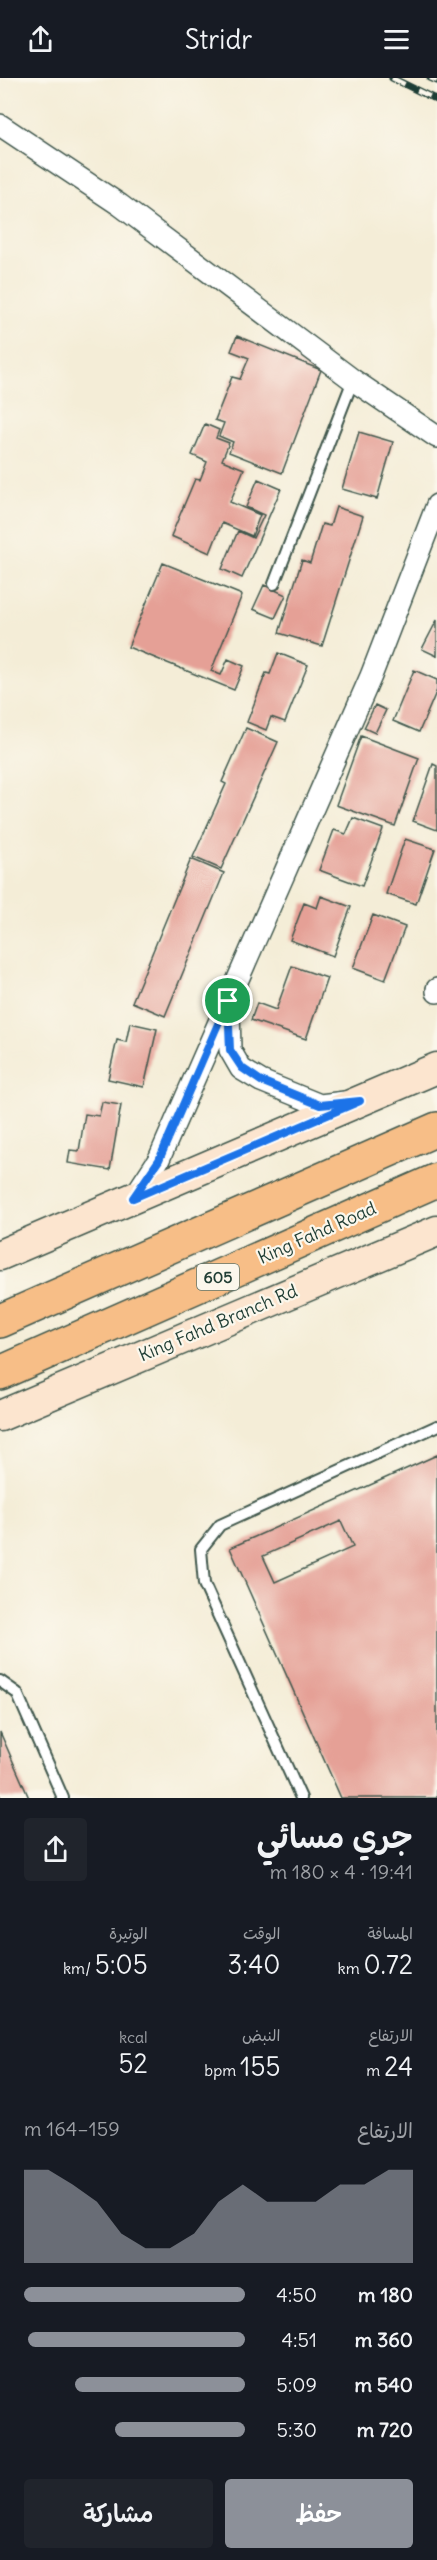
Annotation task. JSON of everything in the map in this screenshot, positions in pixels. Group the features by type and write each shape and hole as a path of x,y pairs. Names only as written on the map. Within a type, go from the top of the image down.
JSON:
{"highway":[{"path":"0,1321 437,1129"},
{"name":"King Fahd Road","path":"0,1373 437,1180"}],"main road":[{"path":"0,1255 437,1068"},
{"name":"King Fahd Branch Rd","path":"0,1416 437,1231"}],"street":[{"path":"0,125 120,205 353,380 437,437"},
{"path":"133,1198 159,1160 371,676 437,506"},
{"path":"228,1001 230,1050 242,1068 261,1081 320,1105 360,1101"}],"lane":[{"path":"274,584 353,380"},
{"path":"301,1798 204,1584 201,1549 220,1525 437,1426"},
{"path":"0,1682 17,1693 63,1798"}],"building":[{"path":"237,336 321,370 282,473 229,452 233,442 219,436 224,423 215,420 232,377 240,379 249,358 231,351"},
{"path":"205,424 219,430 216,438 229,443 222,460 244,469 230,502 260,515 252,536 222,523 210,553 171,536 195,479 200,480 207,462 192,455"},
{"path":"359,432 393,442 377,499 342,489"},
{"path":"258,479 281,489 242,578 222,569 238,531 253,538 264,515 246,507"},
{"path":"336,507 363,516 322,646 279,633 302,560 310,563 322,524 330,526"},
{"path":"163,563 242,595 211,671 221,675 228,659 244,666 234,690 128,647"},
{"path":"264,585 286,595 275,618 253,609"},
{"path":"437,620 437,656 422,649"},
{"path":"278,653 308,665 285,722 271,717 266,730 247,722 266,673 270,674"},
{"path":"414,670 437,680 437,690 419,732 393,721"},
{"path":"375,705 386,710 375,733 364,728"},
{"path":"246,728 278,742 221,869 193,857 226,784 222,782"},
{"path":"361,736 419,758 395,826 336,805"},
{"path":"433,764 437,766 437,830 413,821"},
{"path":"353,818 383,829 362,886 319,870 334,830 346,834"},
{"path":"405,839 435,849 416,904 386,894"},
{"path":"191,859 224,873 165,1016 132,1002"},
{"path":"321,896 351,907 333,956 290,940 304,903 317,908"},
{"path":"373,915 405,927 385,980 353,968"},
{"path":"292,966 327,978 306,1039 251,1020 257,1003 276,1010"},
{"path":"130,1023 157,1029 144,1087 108,1079 117,1040 126,1042"},
{"path":"102,1102 121,1105 110,1170 68,1163 70,1150 79,1151 85,1114 99,1116"},
{"path":"437,1455 437,1798 341,1798 230,1548","holes":["341,1521 353,1547 275,1582 263,1556"]},
{"path":"0,1732 29,1798 0,1798"}],"railway":[{"path":"392,78 437,100"},
{"path":"430,78 437,81"}],"route":[{"path":"228,1001 230,1050 242,1068 261,1081 320,1105 360,1101 133,1198 159,1160 228,1001"}]}
